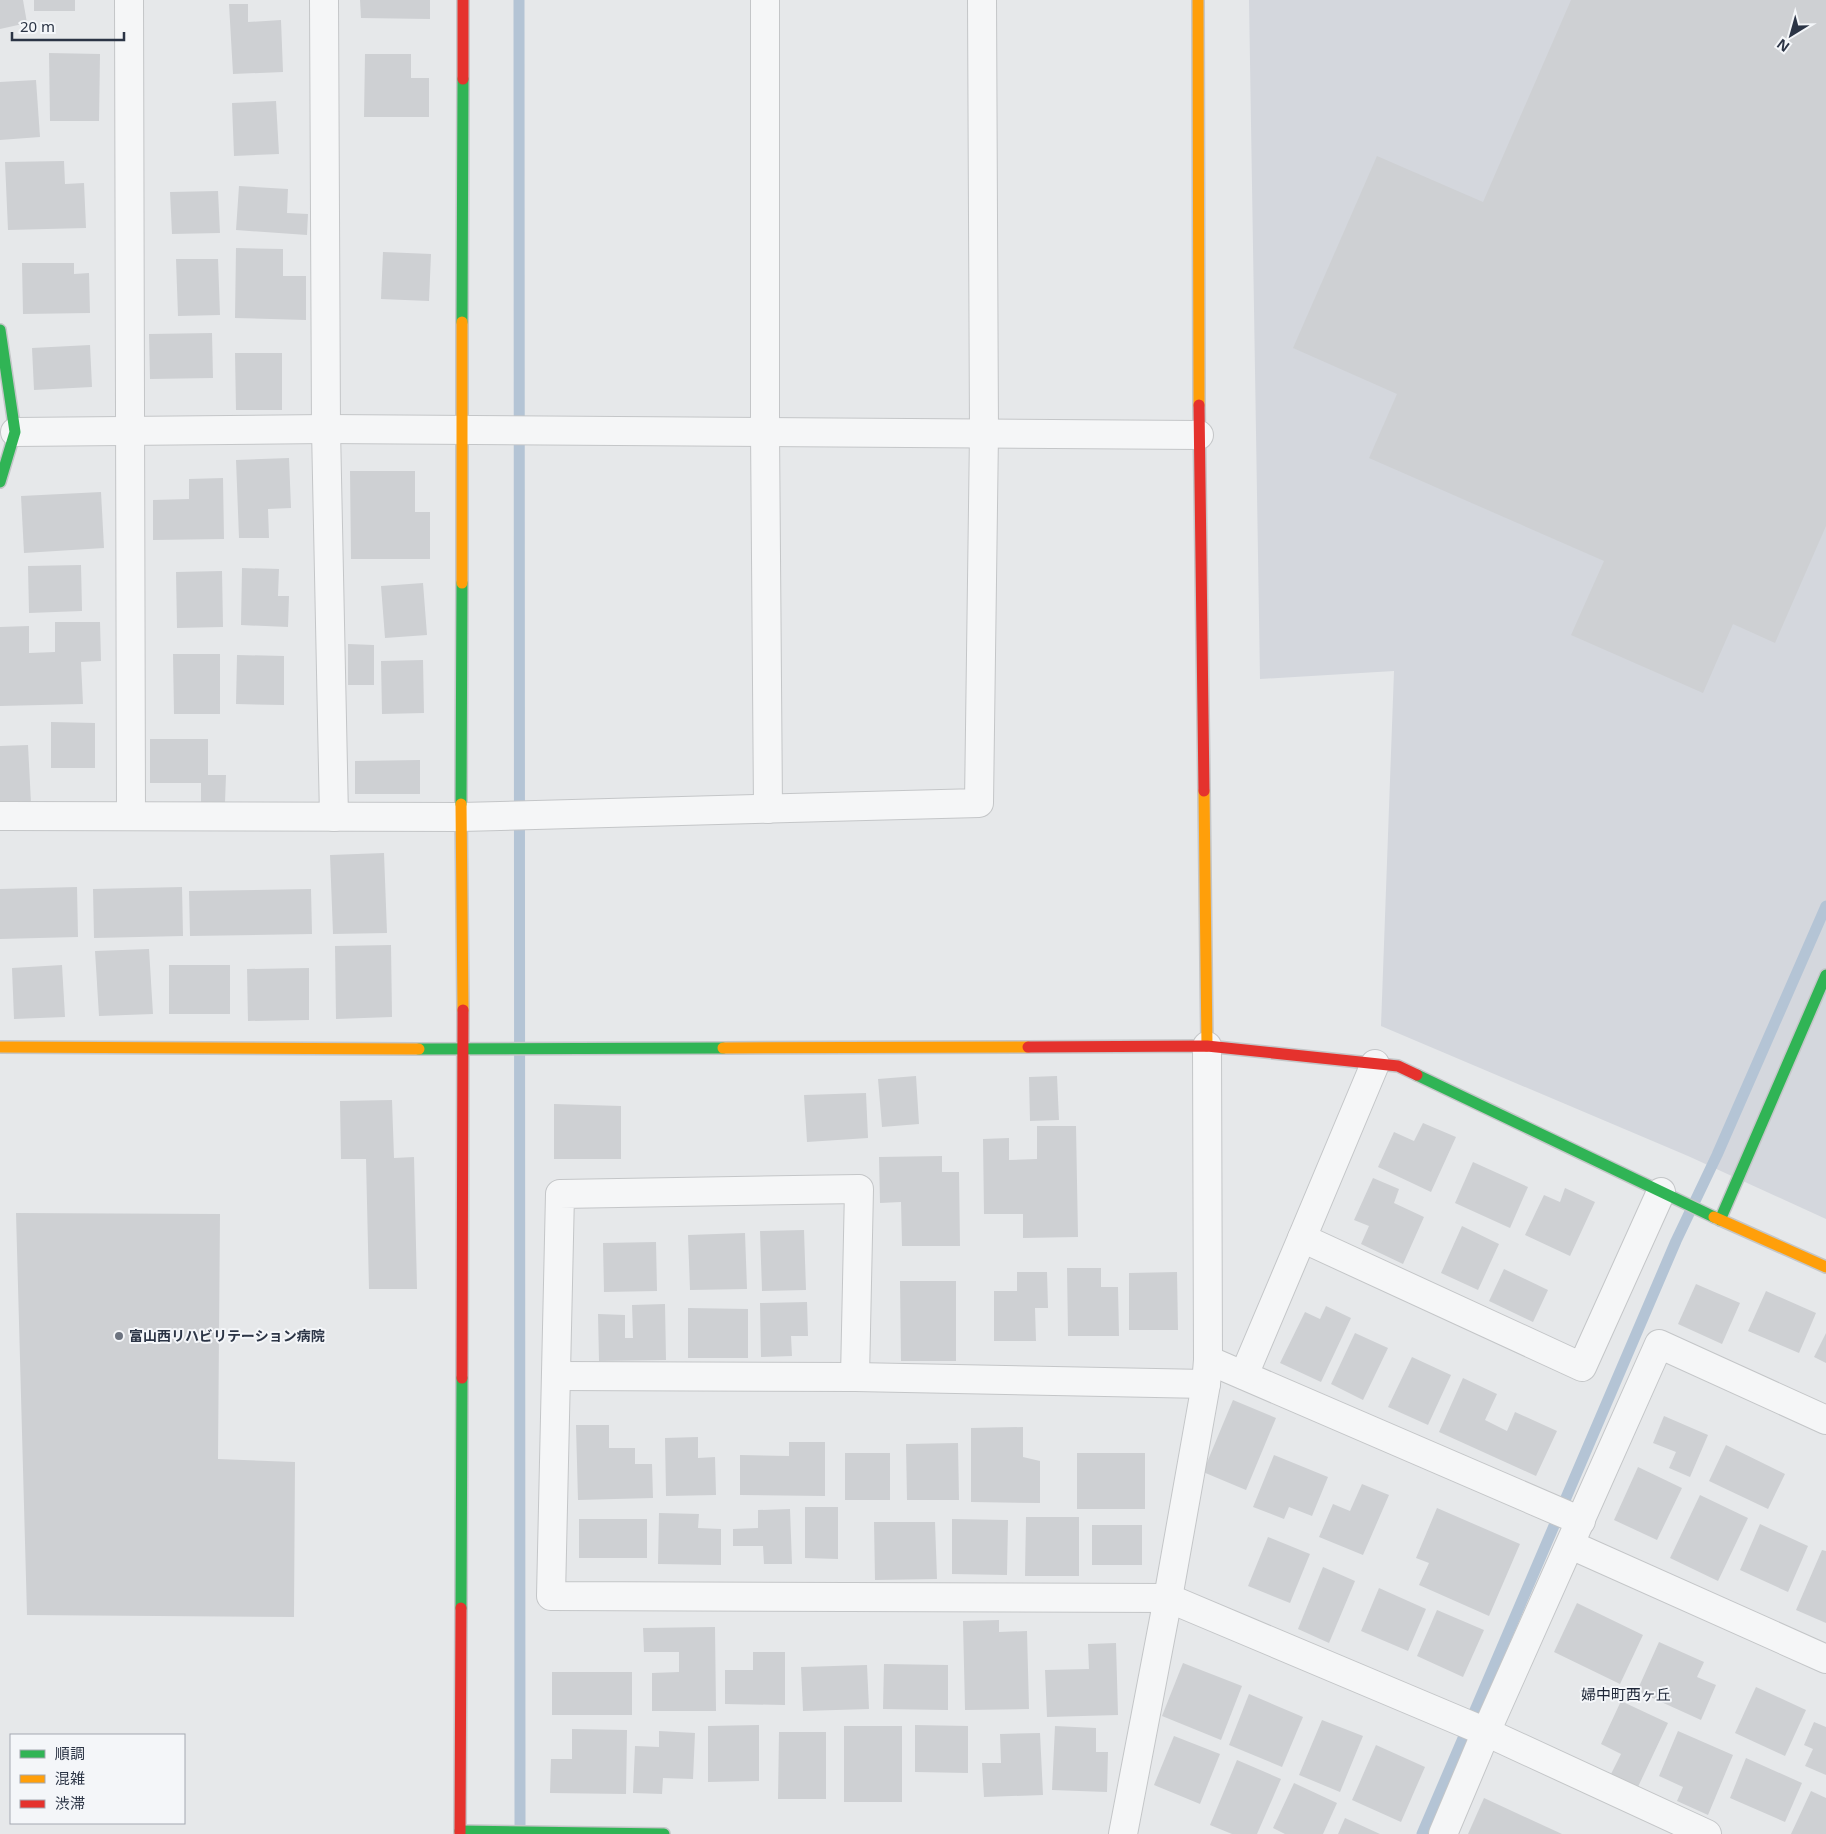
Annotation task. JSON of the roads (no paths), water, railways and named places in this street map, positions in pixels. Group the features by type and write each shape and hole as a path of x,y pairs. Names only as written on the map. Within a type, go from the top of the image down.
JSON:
{"street":[{"path":"129,0 131,816"},
{"path":"324,0 326,429 334,817"},
{"path":"463,0 461,817 463,1049 460,1832 664,1834"},
{"path":"766,0 765,431 768,809"},
{"path":"0,816 461,817 979,803 984,433 982,0"},
{"path":"1123,1834 1168,1598 1207,1372 1207,1046 1199,435 1198,0"},
{"path":"0,330 14,432 0,482"},
{"path":"14,432 326,429 462,432 765,431 1199,435"},
{"path":"1720,1220 1826,975"},
{"path":"0,1047 463,1049 1207,1046 1398,1066 1720,1220 1826,1267"},
{"path":"1244,1375 1375,1064"},
{"path":"855,1377 859,1189 560,1194 551,1596 1168,1598 1486,1732 1707,1834"},
{"path":"1302,1238 1582,1367 1661,1192"},
{"path":"1443,1834 1486,1732 1659,1344 1826,1420"},
{"path":"556,1376 855,1377 1207,1372 1244,1375 1576,1533 1826,1659"}],"waterway":[{"path":"519,0 520,1833"},
{"path":"1422,1834 1676,1241 1717,1155 1826,906"}],"place":[{"name":"富山西リハビリテーション病院","path":"119,1336"}],"district":[{"name":"婦中町西ヶ丘","path":"1626,1695"}]}
